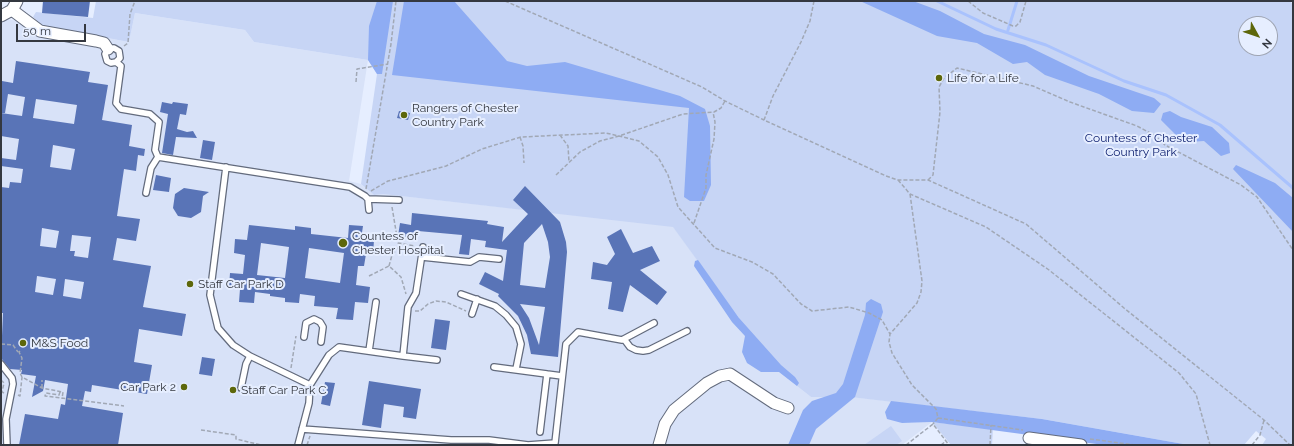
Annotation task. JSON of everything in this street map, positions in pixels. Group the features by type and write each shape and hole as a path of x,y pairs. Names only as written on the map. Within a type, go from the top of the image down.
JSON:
{"street":[{"path":"1,16 15,6 40,31 104,43 114,50"},
{"path":"659,445 665,424 674,410 707,382 720,376 730,374 774,403 788,408"},
{"path":"1029,438 1081,445"}],"lane":[{"path":"116,62 120,58 114,50 105,54 106,59 111,63 116,62 121,66 116,103 121,109 150,114 159,122 155,150 158,157"},
{"path":"158,157 350,187 366,198 399,200"},
{"path":"146,193 151,168 158,157"},
{"path":"226,167 210,295 218,328 233,345 250,356 290,374 310,385"},
{"path":"366,198 369,210"},
{"path":"403,356 408,307 416,293 423,247"},
{"path":"422,258 470,262 479,257 499,259"},
{"path":"461,294 495,306 506,315 516,327 521,344 516,369"},
{"path":"472,314 477,299"},
{"path":"369,351 376,302"},
{"path":"304,338 306,323 314,319 322,324 321,342"},
{"path":"302,429 451,440 489,440 528,445 555,443 566,344 578,332 624,339 654,323"},
{"path":"624,339 636,350 643,351 649,350 687,331"},
{"path":"298,445 309,403 310,385 329,355 339,347 437,360"},
{"path":"241,388 246,364 250,356"},
{"path":"1,364 12,378 13,384 3,423 7,445"},
{"path":"494,367 562,376"},
{"path":"540,432 546,374"}],"path":[{"path":"114,50 128,43 130,14 135,1"},
{"path":"366,198 388,64 396,1"},
{"path":"505,1 702,87 725,102 898,180 928,180 1026,224 1124,308 1264,420 1290,445"},
{"path":"764,120 773,96 801,42 810,21 814,1"},
{"path":"968,1 983,13 1016,26 1020,22 1026,1"},
{"path":"356,82 357,69 388,64"},
{"path":"928,180 933,175 940,112 939,87 944,78 957,68 1033,86 1070,102 1137,126 1154,135 1165,145 1241,185 1257,197 1293,250"},
{"path":"556,175 569,162 590,146 600,141 683,114 712,112 719,110 724,106 725,102"},
{"path":"694,224 706,188 706,175 714,139 715,122 712,112"},
{"path":"366,198 388,181 446,166 482,149 520,137 606,133 619,136 639,142 658,157 668,175 678,208 716,248 752,262 773,274 801,304 812,310 849,307 869,313 882,320 890,334"},
{"path":"560,134 568,146 569,162"},
{"path":"520,137 523,146 524,163"},
{"path":"898,180 910,194 986,227 1049,270 1179,373 1196,394 1210,445"},
{"path":"906,445 933,424 938,418 936,409 912,385 892,353 889,342 890,334 917,303 921,292 922,281 910,194"},
{"path":"392,199 396,237 401,244 423,247"},
{"path":"389,266 392,255 401,244"},
{"path":"290,374 296,336"},
{"path":"1,344 13,346 19,352 22,358 20,373 22,377 42,388 63,392 62,399"},
{"path":"42,380 42,388"},
{"path":"60,392 59,395 46,393 45,396 124,406"},
{"path":"1252,445 1260,435 1264,420"},
{"path":"933,424 948,445"},
{"path":"990,445 992,425"},
{"path":"201,430 236,435 236,440 261,445"},
{"path":"941,445 946,441"}],"shaded area":[{"path":"377,1 393,1 382,74 377,74 368,60 369,26"},
{"path":"404,1 454,1 507,61 527,66 565,62 680,96 705,109 710,126 711,185 704,201 690,201 684,197 689,108 392,75"},
{"path":"860,1 913,1 940,11 984,34 1025,45 1089,76 1154,98 1161,104 1154,113 1132,111 1099,94 1045,75 1027,62 1013,64 977,43 937,36"},
{"name":"Countess of Chester Hospital","path":"135,13 245,30 254,42 368,60 349,181 361,184 374,195 383,194 673,226 739,318 732,322 779,372 811,397 850,397 891,401 885,412 902,423 932,422 902,445 1,445 1,18 129,42"},
{"path":"1170,111 1181,117 1212,127 1229,143 1230,153 1221,156 1204,141 1189,142 1176,135 1161,120 1163,113"},
{"path":"1236,165 1275,183 1293,198 1293,232 1233,169"},
{"path":"698,260 739,318 781,365 795,377 799,383 797,386 779,372 761,372 747,363 742,352 745,336 732,322 694,266 695,261"},
{"path":"871,299 881,304 883,312 855,397 816,429 809,445 788,445 803,410 812,401 836,393 843,384 865,315 866,303"},
{"path":"891,401 1042,419 1189,445 1104,445 932,422 902,423 887,419 885,412"}],"green space":[{"name":"Countess of Chester Country Park","path":"96,1 1290,1 1293,5 1293,445 1262,445 1266,439 1256,431 1244,445 1189,445 1042,419 850,397 811,397 779,372 732,322 739,318 673,227 383,194 374,195 361,184 377,74 368,60 254,42 245,30 135,13 129,42 43,26 33,17 36,12 93,18"},
{"path":"932,422 993,429 992,445 951,445"},
{"path":"891,426 902,441 896,445 864,445"}],"building":[{"path":"43,1 90,1 88,17 42,13"},
{"path":"16,61 90,72 88,82 108,85 102,120 132,125 129,146 145,149 144,156 138,155 136,171 124,169 117,216 140,219 136,241 117,238 113,260 151,266 143,307 186,314 182,336 139,329 134,362 152,365 147,394 92,385 91,392 85,391 82,406 123,413 118,445 19,445 25,414 58,419 61,404 65,405 68,384 45,380 43,391 32,397 36,376 21,374 22,370 10,369 1,358 3,313 1,313 1,187 9,188 10,182 21,183 23,169 1,166 1,158 16,160 19,139 1,136 1,113 1,88 2,81 13,83","holes":["8,94 25,97 22,116 1,113 5,113","36,99 77,105 74,124 33,118","53,145 75,149 71,170 50,167","42,228 59,231 56,248 40,246","72,235 91,237 88,258 74,256 75,251 70,251","37,276 56,279 53,295 35,292","65,279 84,282 81,299 63,296"]},
{"path":"162,102 172,104 173,102 188,104 186,115 180,114 177,129 187,132 193,131 197,138 176,137 173,155 162,153 168,114 160,112"},
{"name":"Rangers of Chester Country Park","path":"399,111 410,113 408,120 397,118"},
{"path":"203,140 215,142 212,160 200,158"},
{"path":"156,175 171,178 169,192 153,190"},
{"path":"525,186 560,222 566,242 567,252 558,357 531,354 527,335 518,316 498,296 499,294 479,284 485,272 503,281 507,250 485,247 486,241 471,239 469,255 459,254 462,235 418,231 417,238 398,236 400,223 411,225 412,213 488,221 487,224 504,227 502,242 528,214 513,200","holes":["542,224 548,242 550,257 545,288 520,285 524,243","520,304 545,307 539,345 529,318"]},
{"path":"184,188 209,192 203,196 201,212 191,218 178,216 173,208 175,194"},
{"path":"249,225 295,230 295,226 311,228 311,234 348,238 349,225 363,226 361,239 374,240 373,255 366,254 364,266 358,266 356,285 370,287 368,303 355,302 353,320 336,319 338,308 314,306 315,296 300,294 299,303 285,302 285,298 255,292 254,303 239,302 240,289 229,287 230,273 243,274 245,255 234,253 235,239 247,240","holes":["261,243 289,247 285,278 257,275","309,248 344,253 340,283 305,278"]},
{"path":"621,229 633,253 652,246 660,261 640,270 667,292 657,305 630,285 623,312 608,309 612,282 591,279 593,262 607,265 615,254 607,237"},
{"path":"435,319 450,321 446,350 431,348"},
{"path":"202,357 215,359 212,376 199,374"},
{"path":"369,381 421,389 416,419 403,417 404,407 384,404 381,428 362,425"},
{"path":"325,382 335,383 330,406 321,404"}],"waterway":[{"path":"937,1 996,29 1046,45 1124,81 1166,95 1220,125 1293,188"},
{"path":"1008,30 1017,1"}],"place":[{"name":"Life for a Life","path":"939,78"},
{"name":"Rangers of Chester Country Park","path":"404,115"},
{"name":"Countess of Chester Hospital","path":"343,243"},
{"name":"Staff Car Park D","path":"190,284"},
{"name":"M&S Food","path":"23,343"},
{"name":"Car Park 2","path":"184,387"},
{"name":"Staff Car Park C","path":"233,390"}]}
